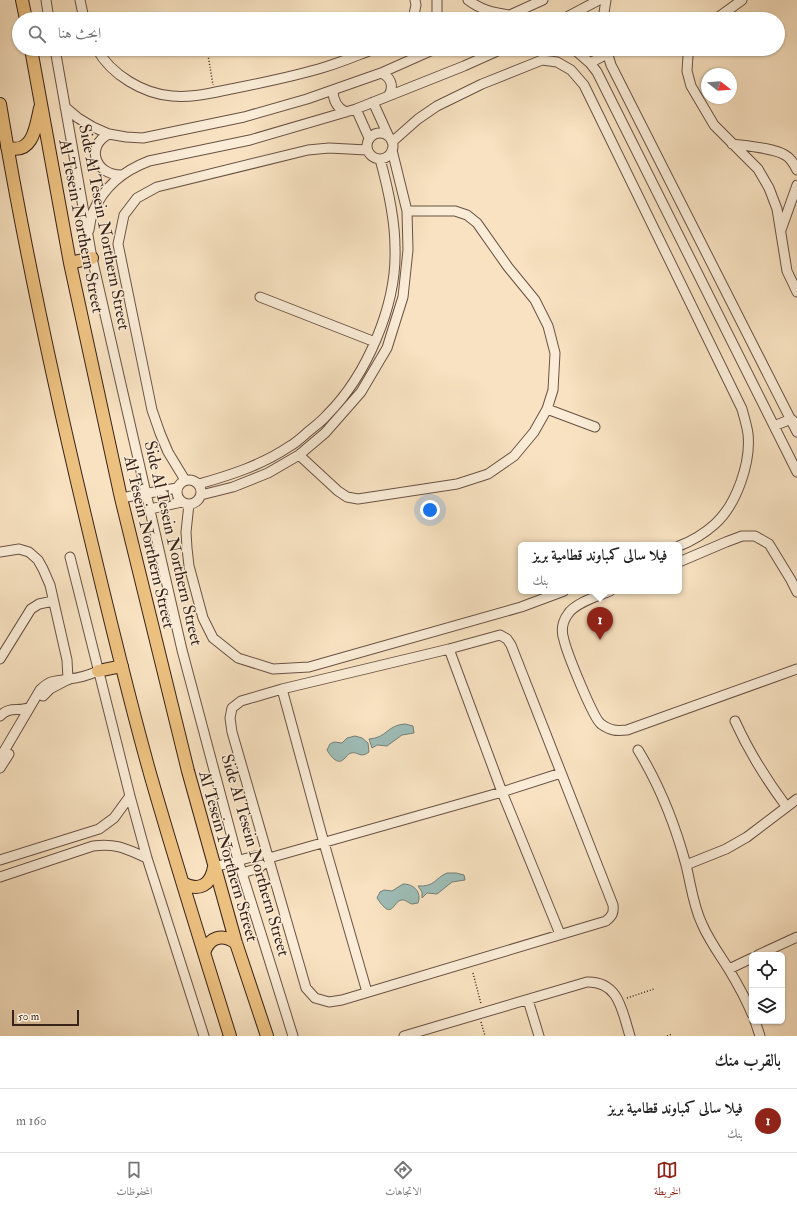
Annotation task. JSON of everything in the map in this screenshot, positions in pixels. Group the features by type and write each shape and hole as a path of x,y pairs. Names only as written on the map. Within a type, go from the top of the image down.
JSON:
{"main road":[{"path":"22,0 25,12"},
{"name":"Al Tesein Northern Street","path":"32,56 70,263 121,498 188,771 236,943 266,1036"},
{"path":"0,104 43,334 122,666 151,776 230,1036"},
{"path":"7,147 21,149 27,145 34,133 41,105"},
{"path":"70,263 92,258"},
{"path":"98,672 122,666"},
{"path":"183,883 190,887 199,887 207,883 213,876 214,867"},
{"path":"204,953 210,941 217,938 223,937 236,943"}],"street":[{"path":"46,0 49,12"},
{"path":"80,0 83,12"},
{"path":"414,12 416,5 415,0"},
{"path":"437,0 437,12"},
{"path":"468,0 475,6 490,12"},
{"path":"516,12 543,0"},
{"path":"576,12 599,0"},
{"path":"604,12 606,0"},
{"path":"726,12 742,0"},
{"name":"Side Al Tesein Northern Street","path":"56,56 87,235 182,650 238,860 293,1036"},
{"path":"103,56 114,69 131,82 150,91 171,96 193,96 273,81 325,67 355,56"},
{"path":"64,107 78,118 109,134 143,138 244,117 333,90 381,73 415,56"},
{"path":"87,235 93,212 104,192 121,175 134,167 149,161 250,140 356,109 486,56"},
{"path":"582,56 597,72 797,472"},
{"path":"590,63 600,56"},
{"path":"608,56 794,421 797,432"},
{"path":"688,56 687,72 691,86 714,125 758,170 769,188 777,209 787,271 797,292"},
{"path":"356,109 369,138 368,150 372,157 380,159 388,156 391,142 418,119 437,106 482,84 542,60 558,62 572,70 584,85 742,410 748,434 747,458 743,479 732,502 716,523 691,541 682,545"},
{"path":"381,73 386,75 391,82 392,91 389,96"},
{"path":"333,90 336,104 346,112"},
{"path":"150,509 196,502 201,495 233,487 268,473 299,455 325,433 361,392 387,348 403,296 408,250 407,210 391,142 373,102"},
{"path":"369,138 376,133 384,133 391,142"},
{"path":"109,134 98,142 96,149 98,163 107,173 121,175"},
{"path":"732,144 787,155 797,170"},
{"path":"185,480 168,452 152,410 118,244 124,215 137,198 157,187 308,150 330,148 368,150"},
{"path":"199,484 256,466 291,446 328,415 354,382 375,342 385,316 394,279 395,249 393,215 380,159"},
{"path":"781,231 797,185"},
{"path":"299,455 338,492 347,497 358,499 457,484 488,474 514,456 534,432 547,409 552,390 555,353 548,326 535,300 508,267 477,223 467,215 455,211 407,210"},
{"path":"260,297 375,342"},
{"path":"547,409 595,427"},
{"path":"774,426 794,421"},
{"path":"186,503 177,496 177,488 185,480 192,480 199,484 201,495"},
{"path":"121,498 177,488"},
{"path":"186,503 186,532 189,566 203,618 213,638 238,658 273,669 309,667 317,665 521,607 556,594"},
{"path":"682,561 742,536 755,536 769,544 794,579 797,592"},
{"path":"0,552 19,549 29,552 38,560 43,569 50,585 67,660 68,680"},
{"path":"70,557 98,672 147,858 204,1036"},
{"path":"603,594 580,604 568,613 562,626 564,640 591,709 600,723 614,731 627,730 797,669"},
{"path":"0,659 31,609 40,604 53,601"},
{"path":"500,635 507,639 511,645 610,898 614,911 612,917 606,921 342,1000 329,1002 315,998 306,988 232,732 230,718 232,708 241,701 282,689 449,649 500,635"},
{"path":"449,649 502,792 560,934"},
{"path":"0,768 44,694 50,689 68,680 98,672"},
{"path":"0,758 40,690 46,684 56,680 68,680"},
{"path":"282,689 367,992"},
{"path":"0,716 4,711 10,709 23,710 30,708"},
{"path":"735,721 744,741 758,765 786,806"},
{"path":"638,750 651,771 664,798 686,865 694,902 702,924 729,969 749,1007"},
{"path":"214,867 255,856 269,858 502,792 561,773"},
{"path":"0,860 99,830 114,818 130,796"},
{"path":"686,865 726,849 747,837 797,799"},
{"path":"0,877 93,846 106,844 120,846 147,858"},
{"path":"242,873 259,868 269,858"},
{"path":"764,952 797,937"},
{"path":"729,969 749,959"},
{"path":"404,1036 587,982 602,984 615,994 630,1036"},
{"path":"528,1000 539,1036"},
{"path":"756,1024 760,1036"}],"path":[{"path":"209,56 215,92"},
{"path":"473,974 485,1036"},
{"path":"618,1001 654,989"},
{"path":"667,1036 672,1034"}],"water":[{"path":"405,724 413,726 414,733 402,735 387,746 377,745 372,748 369,739 380,736 394,727"},
{"path":"355,736 362,738 368,743 369,752 363,755 351,753 341,761 336,761 327,750 330,744 334,742 342,743 347,738"},
{"path":"447,873 464,875 465,880 452,882 437,894 427,893 422,898 422,892 418,886 431,884"},
{"path":"403,884 411,885 416,889 419,895 418,903 410,904 404,900 400,900 390,910 387,909 377,898 380,892 384,890 392,891"}],"place":[{"name":"فيلا سالى كمباوند قطامية بريز","path":"600,640"}]}
